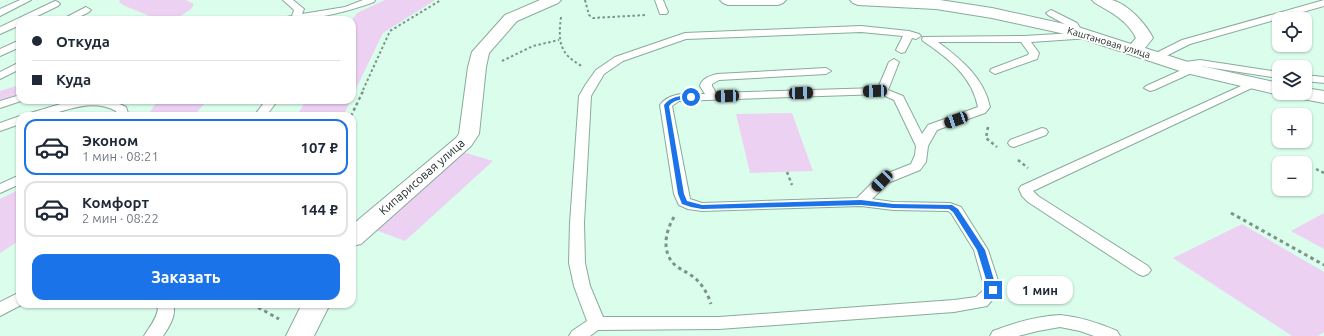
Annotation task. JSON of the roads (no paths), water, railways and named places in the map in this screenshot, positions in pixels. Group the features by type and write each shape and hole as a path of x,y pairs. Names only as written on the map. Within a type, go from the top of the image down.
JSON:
{"street":[{"path":"728,0 778,0"},
{"name":"Каштановая улица","path":"858,0 936,4 992,13 1084,34 1187,67 1272,88"},
{"path":"1100,0 1132,20 1141,30 1145,38 1135,50"},
{"name":"Кипарисовая улица","path":"356,235 464,142 469,134 477,67 481,52 511,18 557,8"},
{"path":"1312,95 1324,97"},
{"path":"300,336 314,308"}],"lane":[{"path":"0,13 27,0"},
{"path":"287,0 298,9 296,16"},
{"path":"307,16 347,9 371,0"},
{"path":"659,0 663,12"},
{"path":"1156,57 1186,42 1324,3"},
{"path":"30,16 55,4"},
{"path":"340,16 347,9"},
{"path":"74,16 86,10"},
{"path":"1051,13 1073,24 1084,34"},
{"path":"0,30 16,22"},
{"path":"597,324 582,286 577,263 577,223 585,96 591,84 600,72 619,59 685,36 861,29 910,34 927,39 1024,39 1084,34"},
{"path":"901,50 910,34"},
{"path":"922,146 932,128 981,111 984,107 980,89 971,78 952,56 927,39"},
{"path":"995,71 1033,57 1034,52 1024,39"},
{"path":"0,53 16,45"},
{"path":"882,91 894,62"},
{"path":"1150,88 1196,62 1272,74"},
{"path":"0,76 16,67"},
{"path":"712,96 706,86 706,82 717,77 826,71"},
{"path":"1312,79 1324,80"},
{"path":"1143,270 1033,199 1027,193 1026,189 1252,84"},
{"path":"578,336 589,327 597,324 719,323 954,306 981,302 993,290 981,250 956,210 946,206 893,206 861,202 702,207 693,206 684,202 681,194 666,105 670,101 677,98 712,96 882,91 899,98 922,146 923,156 915,168 882,181 861,202"},
{"path":"0,105 16,99"},
{"path":"43,112 71,104"},
{"path":"116,104 122,109 122,112"},
{"path":"0,126 16,121"},
{"path":"1014,143 1042,132"},
{"path":"0,189 16,181"},
{"path":"0,310 16,300"},
{"path":"153,336 162,325 166,315 166,308"},
{"path":"1000,336 1038,325 1060,321 1084,326 1111,336"}]}
